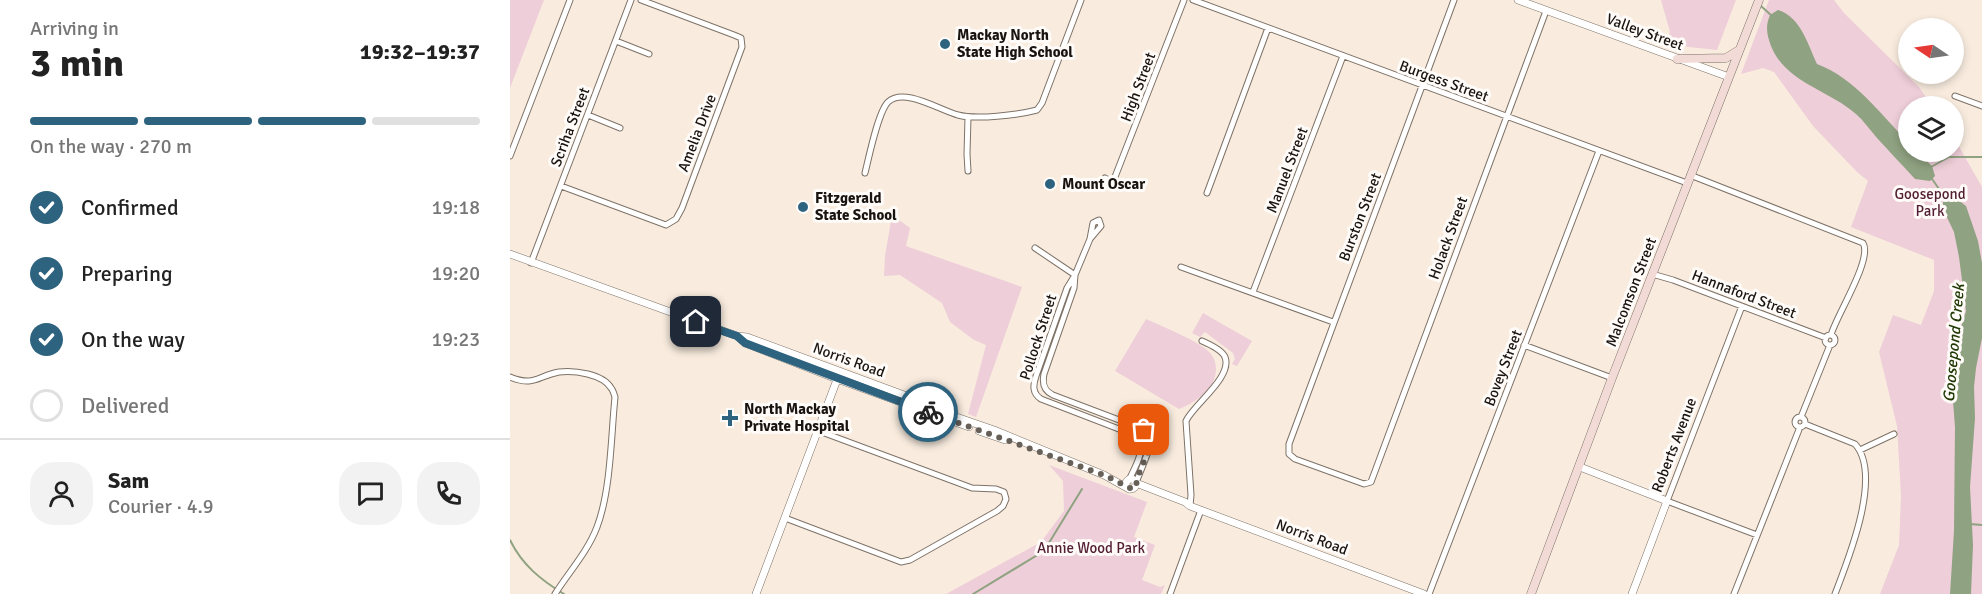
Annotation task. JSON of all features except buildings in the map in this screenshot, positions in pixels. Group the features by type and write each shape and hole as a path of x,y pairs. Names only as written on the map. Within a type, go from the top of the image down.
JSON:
{"main road":[{"name":"Malcomson Street","path":"1531,594 1759,0"},
{"path":"1677,58 1726,58 1740,49"}],"street":[{"path":"510,156 570,0"},
{"name":"Scriha Street","path":"531,263 631,0"},
{"name":"Amelia Drive","path":"561,186 666,225 676,219 682,208 740,54 742,42 741,38 734,34 641,0"},
{"path":"865,172 882,114 889,102 896,97 911,98 968,117 1032,111 1040,107 1081,0"},
{"name":"High Street","path":"1113,182 1184,0"},
{"name":"Burgess Street","path":"1193,0 1599,151 1689,179 1863,243 1865,252 1863,261 1846,305 1828,337"},
{"name":"Burston Street","path":"1289,444 1454,0"},
{"name":"Valley Street","path":"1518,0 1729,76"},
{"name":"Holack Street","path":"1289,444 1289,454 1295,459 1364,484 1371,482 1545,11"},
{"path":"1207,193 1268,28"},
{"path":"616,41 649,54"},
{"name":"Manuel Street","path":"1253,292 1344,56"},
{"path":"1964,99 1982,106"},
{"path":"588,115 620,128"},
{"path":"968,117 968,171"},
{"name":"Bovey Street","path":"1429,594 1599,151"},
{"path":"1105,178 1120,186"},
{"name":"Pollock Street","path":"1050,402 1036,395 1034,381 1067,286 1075,275 1090,239"},
{"path":"1035,248 1075,275"},
{"name":"Norris Road","path":"512,256 737,336 745,343 994,430 1104,475 1132,484 1144,492 1184,507 1190,506 1201,510 1424,594"},
{"path":"1180,267 1333,322"},
{"name":"Hannaford Street","path":"1652,274 1828,337"},
{"name":"Pollock Street","path":"1053,395 1045,390 1043,382 1075,286 1075,275"},
{"name":"Roberts Avenue","path":"1632,594 1742,306"},
{"path":"1054,323 1061,326"},
{"path":"1734,594 1805,420 1801,417 1830,345 1835,341 1834,336 1828,337"},
{"path":"1048,341 1055,344"},
{"path":"1190,506 1186,421 1190,413 1215,386 1226,360 1218,351 1202,341"},
{"path":"1524,345 1612,378"},
{"path":"1041,360 1048,363"},
{"path":"510,377 527,382 559,372 587,374 611,387 615,397 604,503 597,526 591,540 555,594"},
{"path":"756,594 839,375"},
{"path":"1034,381 1043,382"},
{"path":"1132,484 1142,448 1139,437 1050,402 1053,395 1128,423 1150,435 1151,440 1138,466"},
{"path":"1068,409 1071,402"},
{"path":"1097,420 1100,413"},
{"path":"1125,430 1128,423"},
{"path":"1802,425 1846,440 1860,450 1864,460 1865,495 1835,594"},
{"path":"785,518 901,562 910,561 997,511 1006,499 1004,492 996,489 972,488 819,431"},
{"path":"1139,437 1145,431"},
{"path":"1860,450 1894,434"},
{"path":"1580,467 1757,535"},
{"path":"1170,594 1201,510"}],"green space":[{"path":"510,0 544,0 510,88"},
{"path":"1661,0 1736,0 1717,50 1662,44 1667,41 1670,32"},
{"name":"Goosepond Park","path":"1769,0 1834,0 1844,13 1898,66 1898,84 1916,84 1925,96 1898,96 1898,162 1964,162 1964,155 1982,187 1982,594 1880,594 1899,545 1901,496 1897,426 1879,352 1893,315 1921,325 1934,291 1934,260 1851,227 1868,181 1813,126 1774,72 1763,68 1741,74"},
{"path":"892,215 910,228 906,246 1022,287 976,417 968,414 986,345 974,340 950,322 942,303 900,275 884,276"},
{"path":"1203,313 1252,341 1237,366 1232,364 1235,359 1233,353 1205,332 1200,337 1192,333"},
{"path":"1146,319 1199,344 1211,354 1215,361 1215,377 1212,384 1189,405 1179,409 1115,371"},
{"name":"Annie Wood Park","path":"1049,465 1147,502 1134,537 1155,545 1142,580 1160,587 1165,585 1161,594 946,594 1041,542 1064,511 1063,481"}],"shaded area":[{"path":"1778,10 1793,19 1807,40 1817,64 1831,70 1855,87 1898,131 1898,161 1856,114 1797,77 1778,59 1768,35 1767,23 1770,15"},
{"path":"1899,162 1928,162 1932,166 1935,176 1930,181 1915,179"},
{"path":"1953,196 1966,206 1978,241 1982,263 1982,338 1974,387 1975,418 1970,487 1973,545 1971,594 1950,594 1954,531 1955,427 1952,388 1957,340 1966,311 1954,232 1942,207 1944,198"}],"waterway":[{"name":"Goosepond Creek","path":"1761,6 1772,16"},
{"path":"1931,167 1949,157 1982,157"},
{"name":"Goosepond Creek","path":"1930,176 1946,199"},
{"path":"973,594 1044,551 1082,489"},
{"path":"1970,524 1982,525"},
{"path":"510,540 520,557 533,571 564,594"}],"way so far":[{"path":"928,412 1104,475 1129,489 1136,487 1150,445 1150,436 1144,430"}],"place":[{"name":"Mackay North State High School","path":"945,44"},
{"name":"Mount Oscar","path":"1050,184"},
{"name":"Fitzgerald State School","path":"803,207"},
{"name":"North Mackay Private Hospital","path":"730,418"}],"route":[{"path":"696,322 737,336 745,343 837,379 928,412"}]}
